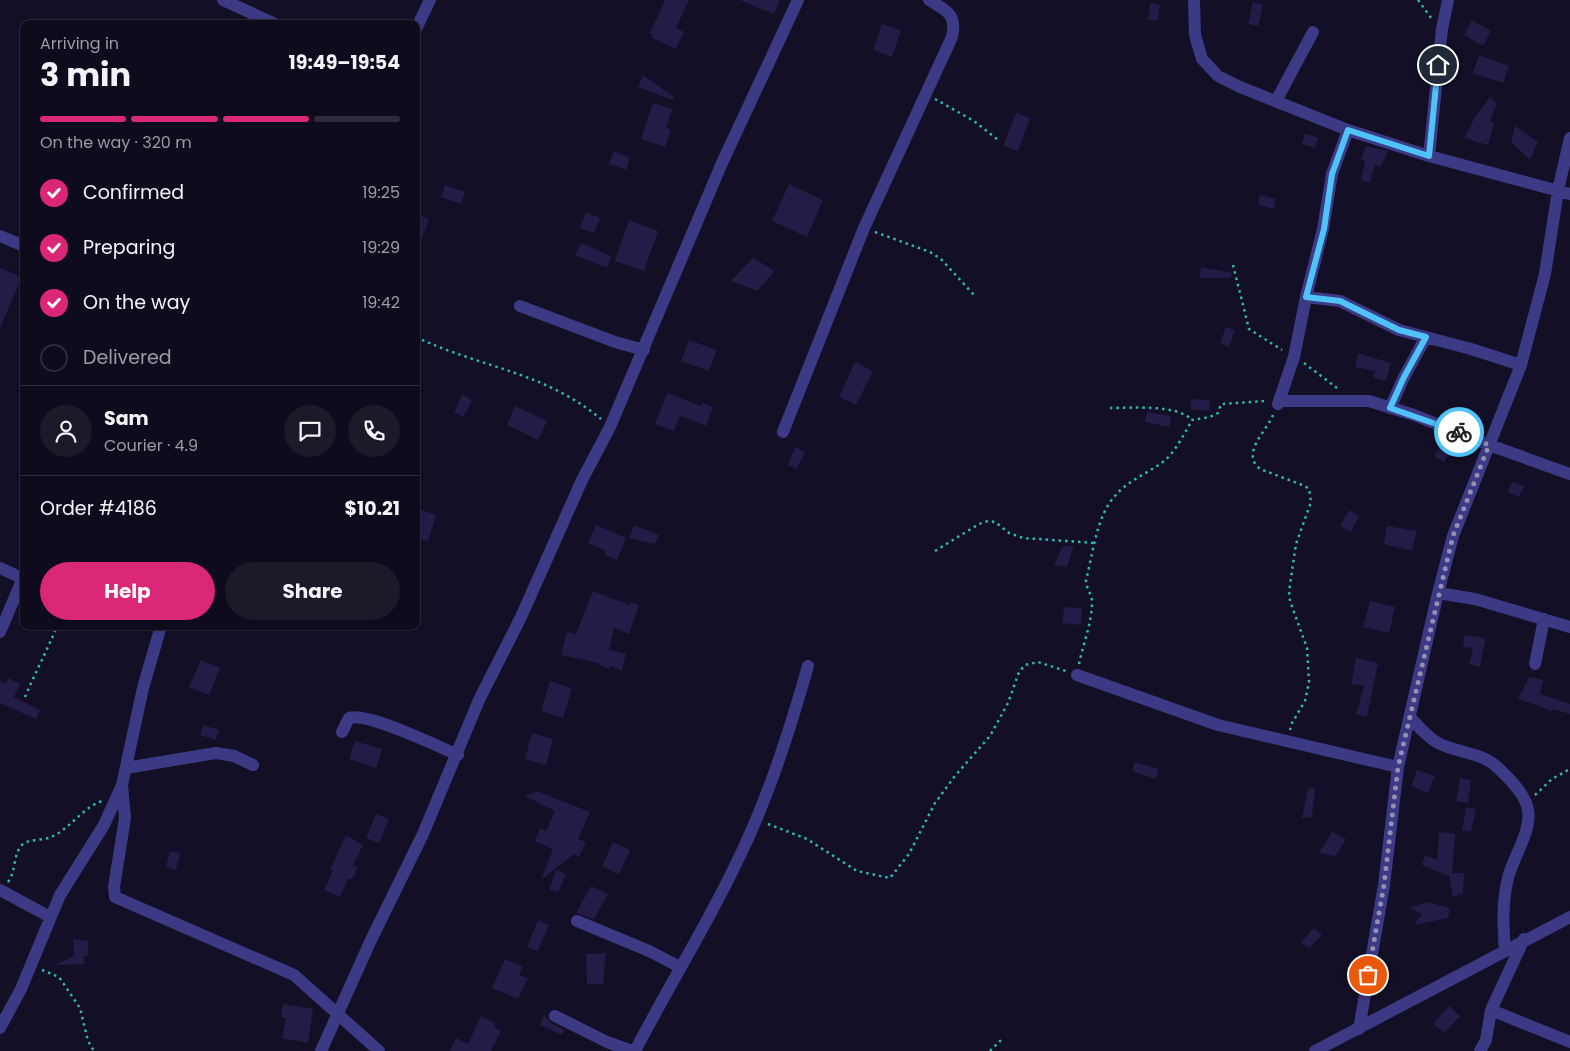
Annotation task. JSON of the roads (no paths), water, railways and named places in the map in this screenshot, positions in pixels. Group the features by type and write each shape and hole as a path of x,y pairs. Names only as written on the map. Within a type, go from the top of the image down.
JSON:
{"street":[{"path":"222,0 266,20"},
{"path":"420,21 430,0"},
{"path":"321,1051 423,834 458,755 479,700 521,617 582,480 610,427 722,163 798,0"},
{"path":"783,432 864,228 952,37 955,25 948,12 929,0"},
{"path":"1194,0 1195,35 1197,48 1202,59 1210,70 1240,87 1348,130 1429,156 1564,192"},
{"path":"1429,156 1442,29 1448,0"},
{"path":"1276,101 1313,32"},
{"path":"1348,130 1332,174 1324,229 1306,297 1294,358 1279,401 1352,400 1368,402 1447,427 1489,445 1570,474"},
{"path":"1359,1029 1384,885 1398,767 1438,594 1453,536 1521,365 1564,192 1570,138"},
{"path":"0,236 20,244"},
{"path":"1306,297 1340,301 1399,330 1521,365"},
{"path":"520,306 615,342 644,350"},
{"path":"1390,408 1404,377 1426,337"},
{"path":"0,568 20,577"},
{"path":"0,632 20,585"},
{"path":"1438,594 1475,599 1570,627"},
{"path":"1535,664 1544,619"},
{"path":"0,1028 32,964 50,917 83,856 104,825 122,785 143,688 160,630"},
{"path":"555,1016 607,1042 634,1051 706,924 756,820 787,742 808,666"},
{"path":"1076,675 1218,725 1398,767"},
{"path":"342,732 350,718 359,717 409,734 458,755"},
{"path":"1410,717 1426,734 1438,743 1479,756 1492,763 1521,795 1528,808 1528,824 1511,868 1504,898 1505,950"},
{"path":"126,768 216,753 234,756 253,765"},
{"path":"122,785 125,818 114,887 115,897 294,975 379,1051"},
{"path":"1,890 50,917"},
{"path":"1315,1051 1570,917"},
{"path":"577,921 649,951 680,967"},
{"path":"1480,1051 1486,1040 1491,1010 1524,940"},
{"path":"1491,1010 1570,1042"}]}
